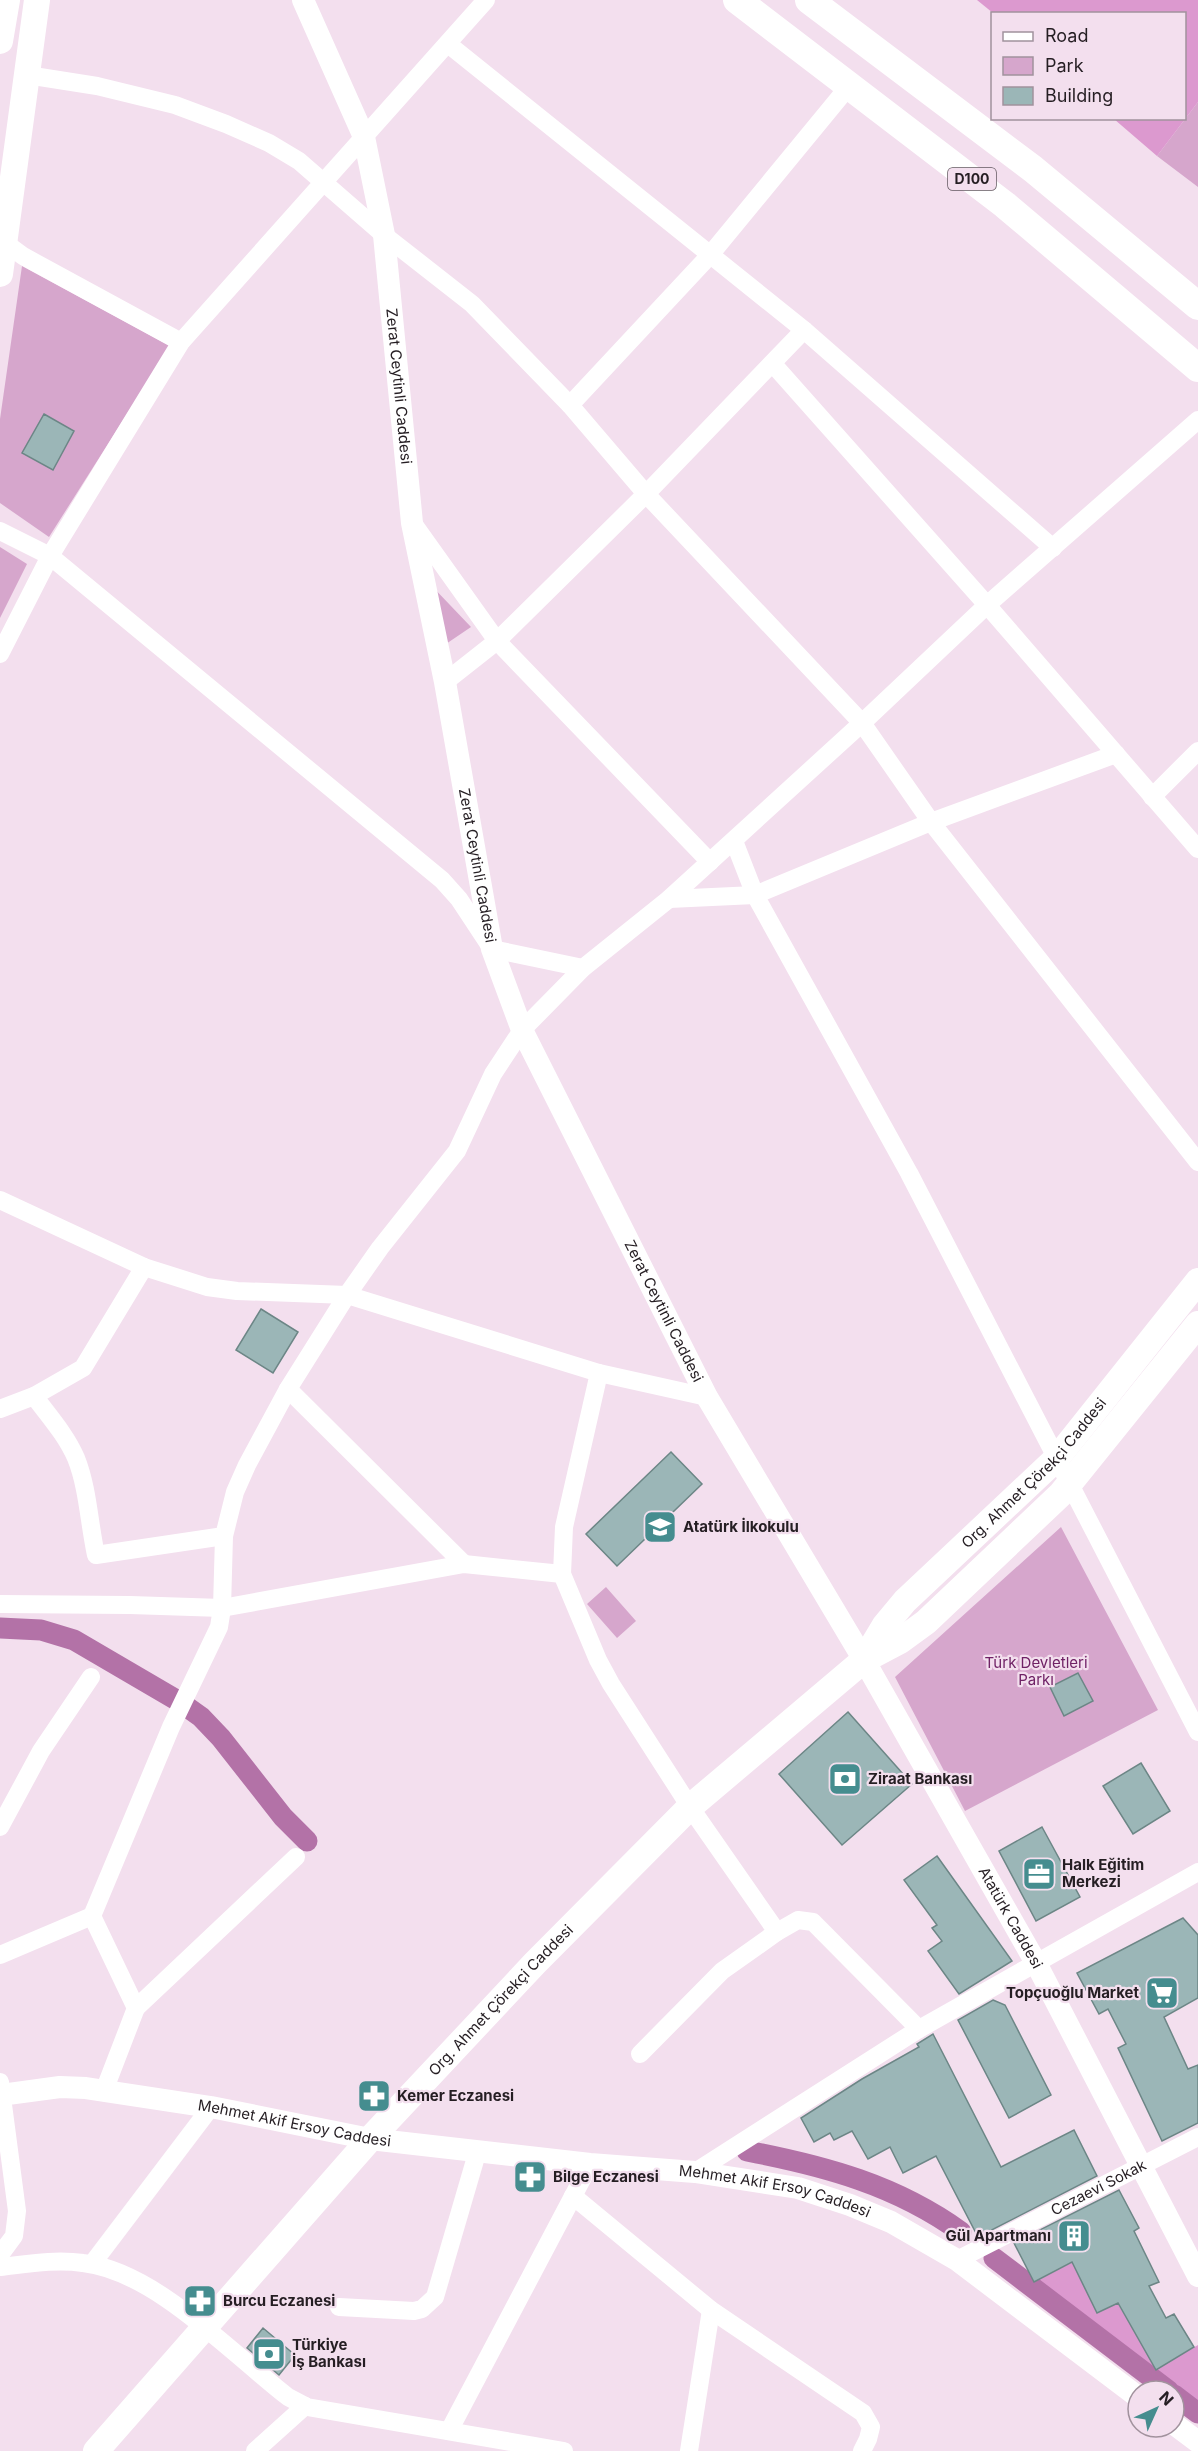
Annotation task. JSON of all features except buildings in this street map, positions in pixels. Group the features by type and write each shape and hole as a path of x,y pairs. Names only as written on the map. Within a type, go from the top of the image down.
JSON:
{"highway":[{"name":"D100","path":"737,0 1005,205 1198,368"},
{"name":"D100","path":"809,0 1033,169 1198,306"}],"main road":[{"path":"0,41 7,0"},
{"path":"0,274 2,241 37,0"},
{"name":"Org. Ahmet Çörekçi Caddesi","path":"864,1660 885,1625 905,1601 1057,1458 1198,1281"},
{"name":"Org. Ahmet Çörekçi Caddesi","path":"96,2451 370,2139 535,1963 690,1807 864,1660 900,1641 926,1622 1071,1483 1190,1342 1198,1324"}],"street":[{"name":"Zerat Ceytinli Caddesi","path":"303,0 364,137 384,235 412,523 445,682 492,949 522,1029 707,1397 864,1660"},
{"path":"0,654 50,556 181,342 486,0"},
{"path":"448,44 804,330 1053,548"},
{"path":"27,75 97,86 175,105 268,143 298,161 325,182 384,235 472,304 570,405 646,494 862,723 932,822 1198,1162"},
{"path":"570,405 710,255 849,86"},
{"path":"2,241 23,256 181,342"},
{"path":"445,682 497,641 646,494 804,330"},
{"path":"773,364 987,605 1198,849"},
{"path":"0,1955 93,1916 178,1713 216,1636 222,1608 224,1536 235,1492 288,1389 347,1295 380,1248 457,1151 494,1074 522,1029 583,968 669,899 987,605 1198,420"},
{"path":"412,523 497,641 710,862"},
{"path":"0,531 50,556 442,880 459,899 492,949 583,968"},
{"path":"1152,796 1198,751"},
{"path":"669,899 755,896 932,822 1116,754"},
{"path":"734,841 755,896 909,1173 1198,1732"},
{"path":"0,1200 144,1267 207,1287 237,1291 347,1295 599,1373 707,1397"},
{"path":"0,1409 34,1396 82,1368 144,1267"},
{"path":"1161,1328 1190,1342"},
{"path":"599,1373 564,1527 562,1574 605,1673 690,1807 777,1932"},
{"path":"288,1389 464,1564"},
{"path":"34,1396 62,1434 75,1457 81,1475 96,1555 224,1536"},
{"path":"0,1605 222,1608 464,1564 562,1574"},
{"name":"Atatürk Caddesi","path":"864,1660 1036,1963 1198,2276"},
{"path":"0,1827 40,1751 91,1677"},
{"path":"104,2091 136,2008 296,1857"},
{"path":"695,2172 919,2029 1198,1872"},
{"path":"93,1916 136,2008"},
{"path":"640,2054 722,1971 798,1920 813,1922 919,2029"},
{"name":"Mehmet Akif Ersoy Caddesi","path":"1,2090 73,2087 210,2107 370,2139 590,2164 695,2172 798,2188 850,2205 891,2222 957,2260 1126,2388"},
{"path":"0,2255 14,2236 17,2211 1,2090"},
{"path":"92,2264 210,2107"},
{"name":"Cezaevi Sokak","path":"957,2260 999,2236 1198,2137"},
{"path":"339,2307 414,2311 422,2309 435,2297 478,2150"},
{"path":"449,2431 590,2164"},
{"path":"573,2196 711,2310 863,2413 871,2427 862,2451"},
{"path":"0,2267 48,2262 92,2264 122,2272 166,2298 278,2389 305,2406 564,2451"},
{"path":"688,2451 711,2310"},
{"path":"255,2451 305,2406"}],"green space":[{"path":"1198,102 1198,187 1157,156"},
{"path":"22,266 170,346 49,537 0,503 0,419"},
{"path":"0,547 27,564 0,618"},
{"path":"429,583 471,627 443,646"},
{"name":"Türk Devletleri Parkı","path":"1061,1527 1158,1710 965,1811 895,1677"},
{"path":"606,1587 636,1621 617,1638 587,1604"}],"shaded area":[{"path":"977,0 1198,0 1198,102 1186,118 1186,12 992,12"},
{"path":"1115,120 1184,120 1157,156"},
{"path":"1089,2254 1156,2369 1198,2345 1198,2412 1186,2402 1186,2379 1156,2379 1034,2282"}],"waterway":[{"path":"0,1628 41,1630 74,1640 180,1702 201,1717 221,1738 283,1817 307,1841"},
{"path":"747,2151 804,2163 859,2180 911,2202 961,2232"},
{"path":"994,2258 1153,2379"},
{"path":"1186,2404 1198,2413"}],"place":[{"name":"Atatürk İlkokulu","path":"660,1527"},
{"name":"Ziraat Bankası","path":"845,1779"},
{"name":"Halk Eğitim Merkezi","path":"1039,1874"},
{"name":"Topçuoğlu Market","path":"1162,1993"},
{"name":"Kemer Eczanesi","path":"374,2096"},
{"name":"Bilge Eczanesi","path":"530,2177"},
{"name":"Gül Apartmanı","path":"1074,2236"},
{"name":"Burcu Eczanesi","path":"200,2301"},
{"name":"Türkiye İş Bankası","path":"269,2354"}]}
